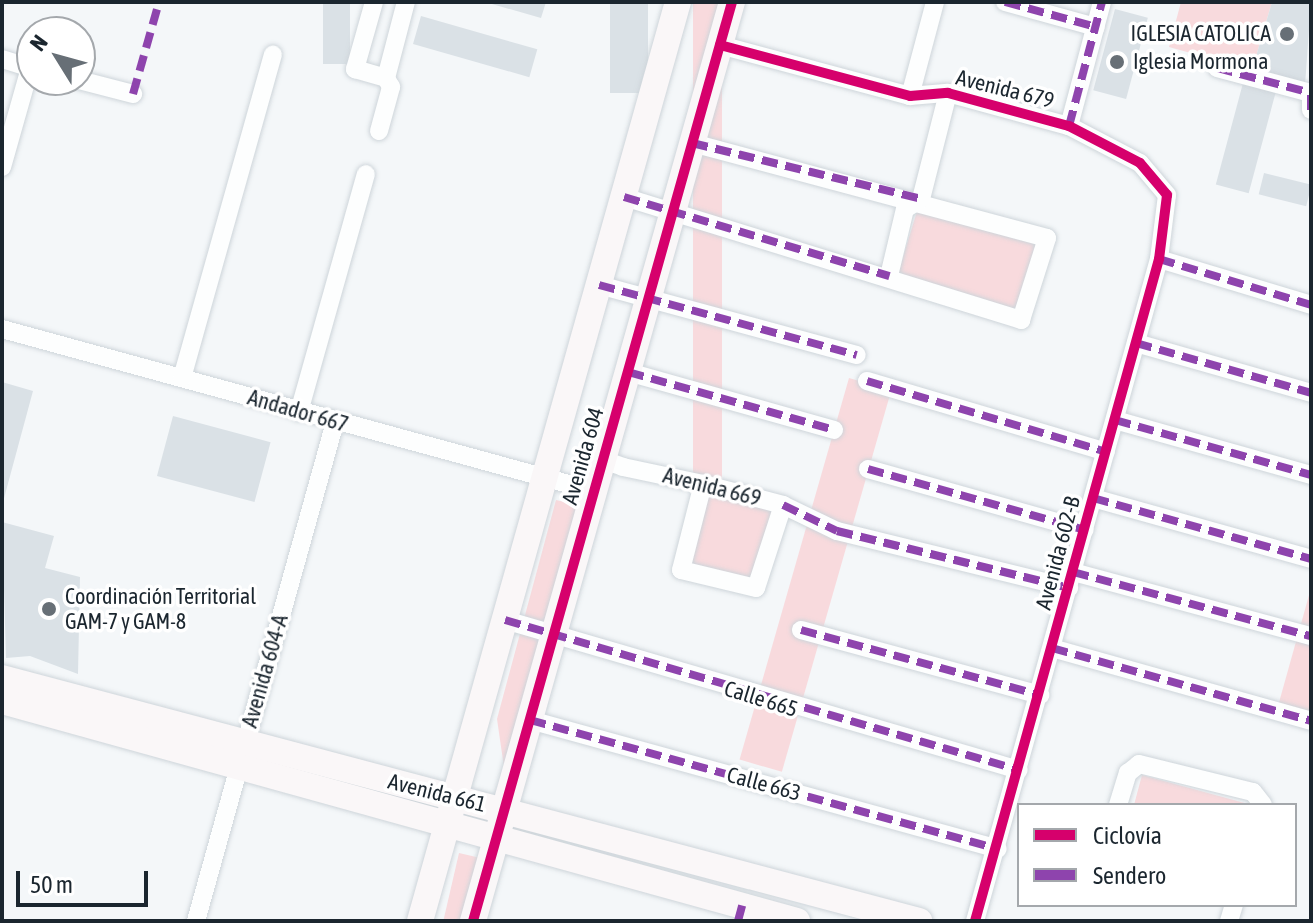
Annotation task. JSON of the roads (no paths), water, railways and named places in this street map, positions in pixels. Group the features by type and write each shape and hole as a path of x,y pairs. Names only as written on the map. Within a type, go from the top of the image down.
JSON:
{"street":[{"path":"374,2 355,69 386,78"},
{"path":"379,131 391,87 386,78 406,2"},
{"name":"Avenida 604","path":"420,921 678,2"},
{"name":"Avenida 604","path":"473,921 732,2"},
{"path":"910,96 935,2"},
{"path":"1005,2 1096,27"},
{"path":"1069,126 1102,2"},
{"name":"Avenida 679","path":"720,45 910,96 948,93 1069,126 1140,163 1167,195"},
{"path":"182,378 273,55"},
{"path":"1217,68 1311,94 1311,110"},
{"path":"96,84 133,94"},
{"path":"889,276 905,209 921,199 948,93"},
{"path":"2,167 23,96"},
{"path":"624,197 672,215 889,276 1021,320 1047,238 921,199 692,143"},
{"path":"299,412 366,174"},
{"name":"Avenida 602-B","path":"975,921 998,849 1159,259 1167,195"},
{"path":"1159,259 1311,305"},
{"path":"599,285 857,355"},
{"name":"Andador 667","path":"2,329 594,491"},
{"path":"1136,343 1311,393"},
{"path":"628,372 834,430"},
{"path":"867,381 1106,452"},
{"path":"1115,420 1311,475"},
{"name":"Avenida 604-A","path":"196,921 335,422"},
{"name":"Avenida 669","path":"603,460 703,484 783,505 756,588 681,570 703,484"},
{"path":"868,469 1085,530"},
{"path":"1093,498 1311,559"},
{"path":"783,505 837,531 1071,580 1311,636"},
{"name":"Calle 665","path":"505,620 779,705 1019,770"},
{"path":"801,630 1040,695"},
{"path":"1052,648 1311,721"},
{"name":"Avenida 661","path":"2,678 447,825 740,914 797,921"},
{"name":"Avenida 661","path":"2,701 166,734"},
{"name":"Calle 663","path":"530,720 998,849"},
{"name":"Avenida 661","path":"242,756 455,797 919,921"},
{"path":"1119,803 1128,773 1139,764 1253,792 1261,803"}],"place":[{"name":"IGLESIA CATOLICA","path":"1287,34"},
{"name":"Iglesia Mormona","path":"1117,62"},
{"name":"Coordinación Territorial GAM-7 y GAM-8","path":"49,609"}]}
